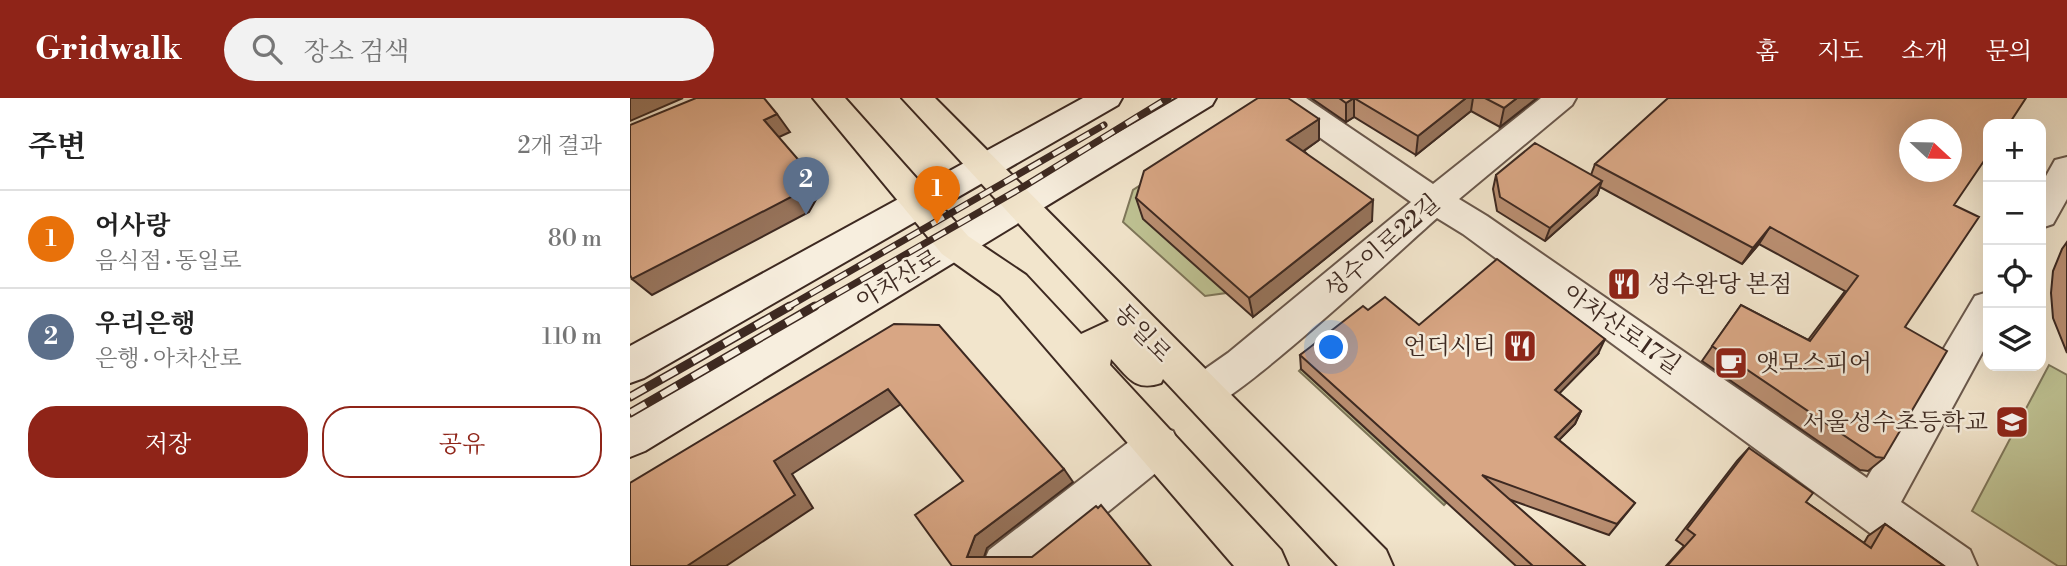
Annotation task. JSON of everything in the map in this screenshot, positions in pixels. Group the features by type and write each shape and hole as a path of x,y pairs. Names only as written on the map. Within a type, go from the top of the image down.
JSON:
{"main road":[{"path":"828,98 955,245 1013,285 1265,566"},
{"name":"동일로","path":"917,98 1370,566"},
{"path":"1089,369 1094,346 1113,336 1152,375 1193,384"}],"street":[{"path":"630,366 1107,98"},
{"name":"아차산로","path":"630,438 1200,98"},
{"name":"아차산로17길","path":"1285,98 1404,182 1475,225 1875,507 1954,566"},
{"name":"성수이로22길","path":"1193,384 1242,365 1435,200 1561,98"},
{"path":"2046,206 2067,168"},
{"path":"1875,507 1987,308"},
{"path":"1005,566 1158,445"}],"green space":[{"path":"1260,108 1226,293 1205,296 1123,222 1133,190"},
{"path":"2049,365 2067,375 2067,566 2058,566 1972,511"},
{"path":"1301,369 1446,503 1444,505 1299,371"}],"building":[{"path":"696,98 764,98 777,114 764,120 809,172 795,195 632,279 630,125"},
{"path":"1258,98 1288,98 1319,119 1287,140 1373,200 1249,298 1136,198 1144,171"},
{"path":"1339,98 1354,98 1346,103"},
{"path":"1354,98 1466,98 1418,136"},
{"path":"1485,98 1517,98 1504,108"},
{"path":"1668,98 2026,98 2012,119 1983,119 1983,162 1954,205 1979,217 1905,327 1947,351 1884,458 1876,457 1712,346 1741,305 1810,341 1858,276 1770,227 1753,248 1595,164"},
{"path":"1535,143 1602,181 1550,228 1500,197 1496,175"},
{"path":"1497,259 1605,339 1555,390 1581,411 1555,437 1635,503 1617,524 1482,475 1585,566 1533,566 1300,355 1363,306 1368,310 1385,297 1419,325"},
{"path":"894,324 939,325 1064,469 975,536 967,557 1032,557 1096,506 1098,508 1101,505 1151,566 952,566 915,515 963,481 888,389 774,461 795,495 687,566 630,566 630,483"},
{"path":"1749,448 1813,493 1806,502 1871,548 1885,524 1944,566 1667,566 1695,535 1687,529"}],"railway":[{"path":"812,308 1023,187 1168,98"},
{"path":"786,308 1104,125"},
{"path":"630,397 790,306"},
{"path":"630,413 815,306"}],"place":[{"name":"우리은행","path":"806,215"},
{"name":"어사랑","path":"937,224"},
{"name":"성수완당 본점","path":"1624,284"},
{"name":"언더시티","path":"1520,346"},
{"name":"앳모스피어","path":"1731,363"},
{"name":"서울성수초등학교","path":"2012,422"}]}
